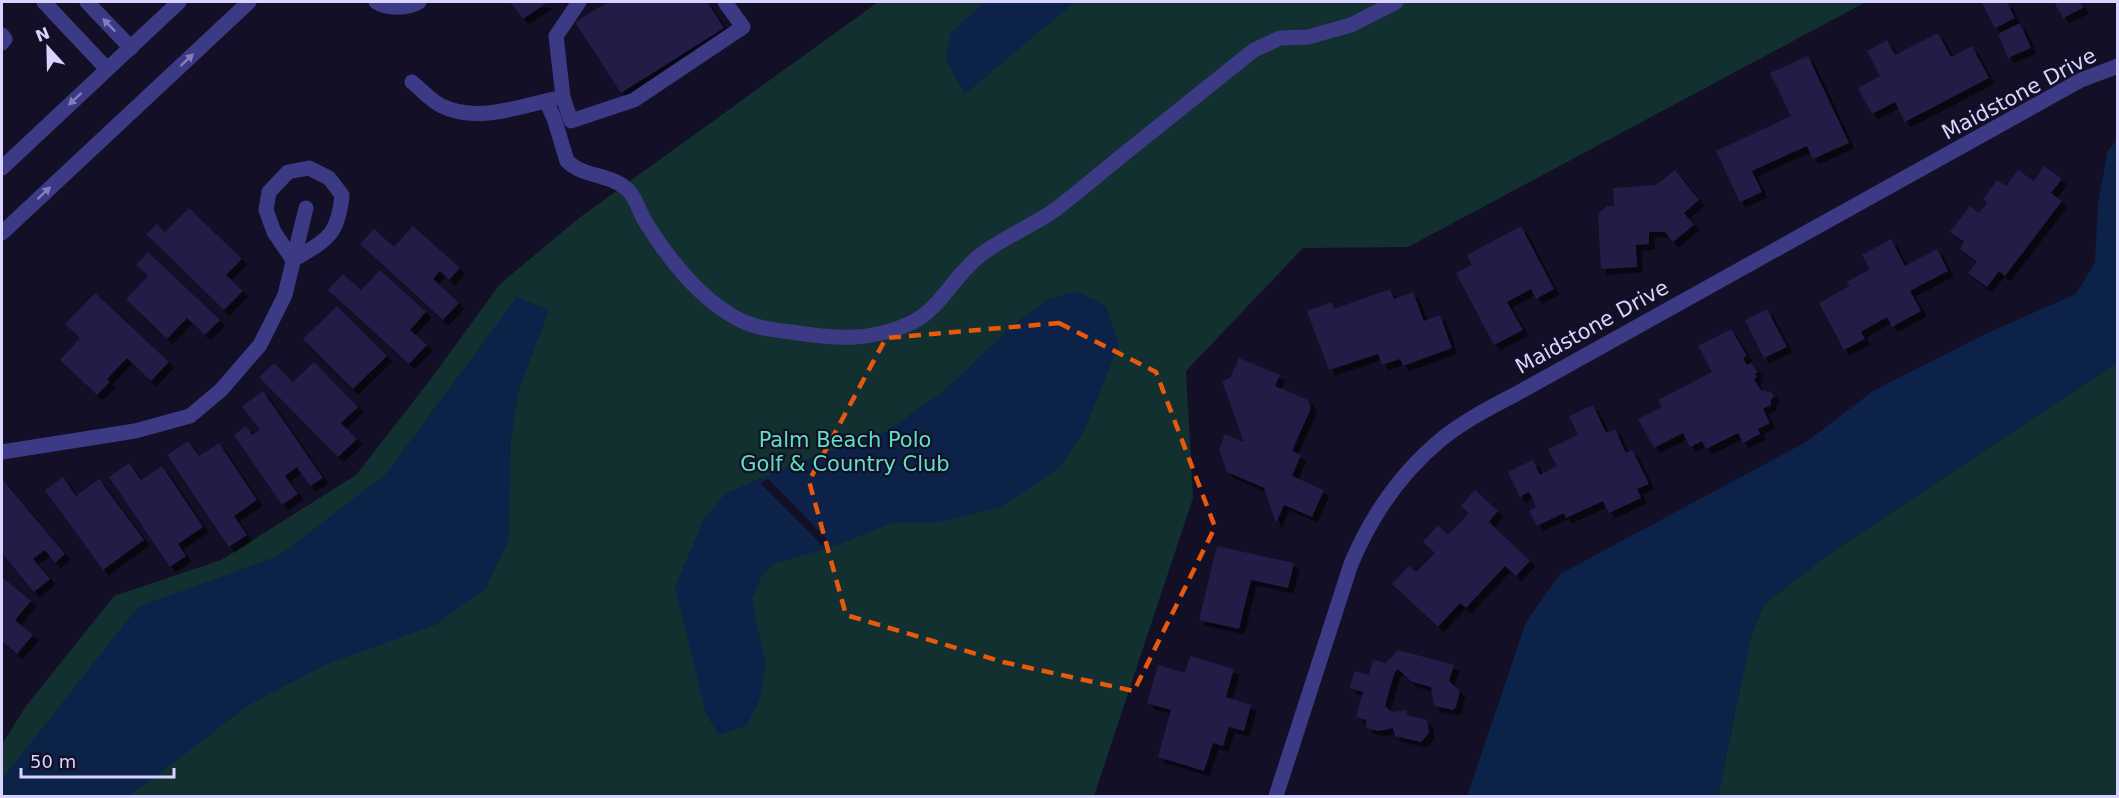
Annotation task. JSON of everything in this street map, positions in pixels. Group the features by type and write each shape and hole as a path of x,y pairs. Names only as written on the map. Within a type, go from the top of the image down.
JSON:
{"street":[{"path":"44,2 107,69"},
{"path":"87,2 131,48"},
{"path":"2,168 179,2"},
{"path":"2,233 249,2"},
{"path":"376,2 384,7 413,5 419,2"},
{"path":"579,2 556,36 563,98 571,121 634,100 743,27 725,2"},
{"path":"546,101 555,118 567,162 588,173 616,181 629,190 644,220 682,271 695,286 720,307 744,322 764,328 825,338 853,339 873,336 919,318 931,309 960,274 981,255 1052,211 1254,50 1280,38 1308,37 1340,29 1396,2"},
{"path":"2,35 5,39 2,43"},
{"name":"Maidstone Drive","path":"1276,796 1351,564 1362,538 1392,491 1413,466 1444,438 1526,388 2018,115 2081,81 2118,66"},
{"path":"412,82 440,105 458,112 489,113 563,98"},
{"path":"309,168 329,178 342,195 340,217 327,240 293,260 274,232 266,210 268,192 288,172 309,168"},
{"path":"2,452 135,431 190,416 221,390 260,345 285,295 306,208"}],"highlighted area":[{"path":"1059,323 1156,372 1215,527 1134,691 1003,662 846,615 809,481 886,338"}],"green space":[{"name":"Palm Beach Polo Golf & Country Club","path":"878,2 1866,2 1408,247 1303,248 1186,371 1193,498 1094,796 2,796 2,744 26,706 114,596 221,560 356,475 430,380 500,284 579,218"},
{"path":"2117,363 2117,796 1718,796 1750,639 1764,604 1836,549"}],"water":[{"path":"984,2 1075,2 965,94 946,61 950,34"},
{"path":"2117,140 2117,363 1836,549 1764,604 1750,640 1718,796 1467,796 1526,622 1560,574 1806,442 1873,391 1985,334 2076,294 2095,262 2098,203 2108,150"},
{"path":"1077,291 1106,306 1119,344 1084,431 1059,468 1002,507 941,522 892,523 838,545 773,564 761,576 752,600 766,667 759,701 747,725 719,735 706,714 675,587 704,519 725,494 792,465 884,433 944,391 1010,328 1046,300"},
{"path":"517,297 549,310 519,389 511,438 509,539 486,588 435,625 327,664 250,704 130,796 2,796 2,779 138,607 278,556 385,475"}],"pier":[{"path":"768,479 826,538 823,546 760,483"}],"building":[{"path":"510,2 548,2 523,19"},
{"path":"608,2 707,2 724,28 621,93 575,22"},
{"path":"1981,2 2011,2 2007,3 2015,18 1995,28"},
{"path":"2054,2 2080,2 2083,8 2063,18"},
{"path":"2020,23 2031,48 2008,58 1998,34"},
{"path":"1938,33 1951,57 1972,46 1989,78 1905,122 1895,102 1872,114 1858,88 1880,76 1867,51 1887,40 1895,55"},
{"path":"1808,56 1849,143 1813,159 1807,146 1752,171 1762,192 1740,202 1716,151 1791,116 1770,73"},
{"path":"2044,166 2062,179 2051,193 2062,201 2005,276 1999,271 1987,287 1968,273 1977,262 1960,249 1964,242 1950,232 1970,206 1979,213 1987,203 1983,199 1997,180 2006,186 2018,170 2034,181"},
{"path":"1675,170 1699,200 1684,213 1694,225 1673,242 1665,232 1649,232 1649,244 1636,245 1637,267 1601,269 1598,214 1607,206 1614,206 1613,188 1656,185"},
{"path":"189,208 242,259 226,275 243,291 224,310 146,234 157,224 165,232"},
{"path":"413,226 460,268 449,280 440,271 433,279 459,303 443,320 360,244 374,229 394,247"},
{"path":"1521,226 1554,289 1536,299 1531,289 1507,302 1523,330 1494,345 1456,273 1472,265 1467,255"},
{"path":"1891,239 1905,266 1937,249 1948,271 1910,291 1921,311 1892,327 1887,317 1861,332 1865,339 1844,350 1819,303 1849,286 1847,282 1870,269 1862,255"},
{"path":"148,252 220,320 205,335 187,318 167,339 126,299 148,276 136,265"},
{"path":"380,270 426,312 410,330 427,345 409,364 328,290 343,274 361,290"},
{"path":"1390,289 1394,299 1413,292 1424,321 1440,315 1452,348 1403,366 1400,359 1382,365 1378,354 1329,370 1307,311 1332,302 1334,309"},
{"path":"95,293 169,362 151,381 127,358 107,379 110,382 97,395 60,360 80,338 65,324"},
{"path":"337,306 387,356 353,389 303,339"},
{"path":"1767,309 1787,347 1764,358 1745,320"},
{"path":"1731,329 1747,356 1743,358 1747,365 1751,363 1758,372 1754,379 1758,386 1762,391 1765,389 1767,393 1771,391 1774,397 1771,399 1771,405 1763,409 1770,423 1758,429 1760,434 1743,443 1738,433 1706,449 1702,441 1690,447 1683,433 1654,448 1638,419 1662,407 1658,400 1712,372 1698,346"},
{"path":"1239,358 1280,375 1275,386 1308,400 1311,408 1292,451 1301,455 1292,476 1324,490 1312,517 1284,505 1276,523 1264,488 1227,472 1219,449 1225,434 1244,442 1222,381 1230,378"},
{"path":"314,362 358,407 341,423 357,439 338,457 259,377 274,363 293,382"},
{"path":"263,391 323,478 310,486 297,467 285,476 298,494 282,505 234,435 246,426 252,435 260,430 242,406"},
{"path":"1593,405 1606,433 1615,429 1626,453 1632,450 1649,484 1637,489 1641,498 1609,513 1603,501 1566,518 1564,513 1537,526 1529,511 1536,507 1529,492 1520,497 1508,472 1533,460 1540,475 1557,466 1548,449 1578,435 1569,416"},
{"path":"188,441 199,456 219,443 257,500 234,516 247,535 229,547 167,455"},
{"path":"129,463 141,480 162,466 203,527 178,544 186,556 170,567 109,477"},
{"path":"63,477 76,496 99,479 144,540 103,570 45,490"},
{"path":"2,479 65,554 55,563 45,550 33,559 50,579 34,592 2,553"},
{"path":"1475,490 1498,511 1489,522 1530,561 1516,576 1505,566 1466,608 1460,603 1438,627 1392,584 1409,566 1416,572 1435,553 1423,542 1438,525 1448,535 1469,513 1461,506"},
{"path":"1217,546 1294,563 1288,588 1251,580 1239,629 1199,620"},
{"path":"2,577 31,601 15,620 33,635 17,654 2,641"},
{"path":"1398,650 1454,665 1449,681 1460,691 1453,710 1434,706 1431,687 1412,682 1398,669 1394,674 1385,706 1392,712 1406,710 1407,715 1427,720 1429,733 1421,742 1395,736 1393,728 1378,731 1367,728 1366,720 1356,717 1363,692 1350,688 1354,671 1369,675 1373,660 1386,663"},
{"path":"1190,656 1234,669 1226,697 1251,705 1244,731 1229,727 1223,746 1213,743 1204,771 1158,757 1171,710 1147,703 1158,665 1185,673"}]}
